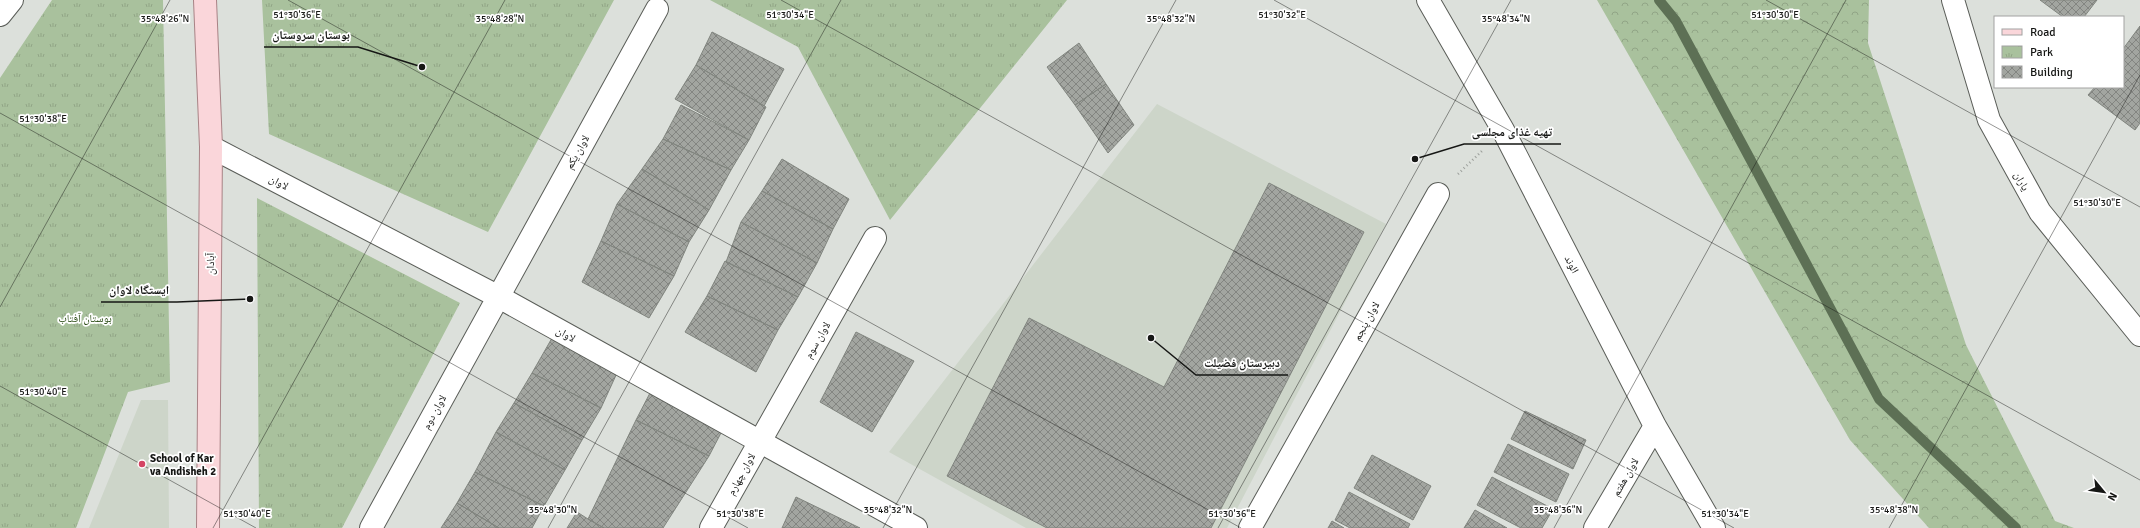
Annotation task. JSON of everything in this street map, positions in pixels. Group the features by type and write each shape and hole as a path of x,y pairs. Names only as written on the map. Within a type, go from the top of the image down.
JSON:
{"main road":[{"name":"آبادان","path":"205,0 211,147 208,528"}],"street":[{"path":"0,15 12,0"},
{"name":"الوند","path":"1428,0 1503,130 1655,426 1714,528"},
{"name":"یاران","path":"1953,0 1989,120 2036,205 2140,335"},
{"name":"لاوان یکم","path":"497,296 657,9"},
{"name":"لاوان","path":"211,147 497,296 916,528"},
{"name":"لاوان پنجم","path":"1250,528 1438,194"},
{"name":"لاوان سوم","path":"759,441 875,238"},
{"name":"لاوان دوم","path":"371,528 497,296"},
{"name":"لاوان هفتم","path":"1595,528 1655,426"},
{"name":"لاوان چهارم","path":"711,528 759,441"}],"path":[{"path":"1438,194 1503,130"}],"shaded area":[{"path":"1157,104 1386,224 1227,528 1026,528 889,452"},
{"name":"School of Kar va Andisheh 2","path":"141,400 168,400 169,528 89,528"}],"green space":[{"name":"بوستان آفتاب","path":"52,0 163,0 170,382 128,392 76,528 0,528 0,78"},
{"path":"262,0 614,0 488,232 269,134"},
{"path":"710,0 1067,0 890,220 798,47"},
{"path":"1597,0 1869,0 1868,43 1966,345 2055,521 2074,528 1929,528 1850,440"},
{"path":"257,198 460,303 342,528 259,528"}],"building":[{"path":"2040,0 2097,0 2085,16 2062,16"},
{"path":"2140,26 2140,123 2135,130 2088,95 2094,88 2124,88 2124,48"},
{"path":"712,32 784,69 764,106 696,65"},
{"path":"1079,43 1106,84 1075,105 1047,67"},
{"path":"696,65 766,107 749,140 675,99"},
{"path":"1106,84 1134,125 1108,153 1075,105"},
{"path":"681,105 749,140 731,170 663,139"},
{"path":"663,139 731,170 709,210 642,169"},
{"path":"782,159 849,199 833,229 762,191"},
{"path":"642,169 709,210 689,242 617,204"},
{"path":"1269,183 1364,232 1211,528 1047,528 947,476 1029,318 1164,387"},
{"path":"762,191 833,229 817,263 741,222"},
{"path":"617,204 689,242 674,276 601,241"},
{"path":"741,222 817,263 798,297 726,262"},
{"path":"601,241 674,276 649,318 582,282"},
{"path":"725,261 798,297 778,330 707,296"},
{"path":"707,296 778,330 756,372 685,332"},
{"path":"856,332 914,361 872,432 820,402"},
{"path":"552,338 617,373 601,408 532,373"},
{"path":"532,373 601,408 582,440 514,403"},
{"path":"651,391 722,431 709,456 636,420"},
{"path":"514,403 582,440 565,470 496,432"},
{"path":"1525,411 1586,440 1573,469 1511,439"},
{"path":"636,420 709,456 663,528 604,528 588,519"},
{"path":"496,432 565,470 544,506 475,472"},
{"path":"1508,444 1569,474 1556,502 1494,472"},
{"path":"1372,455 1431,486 1413,520 1354,488"},
{"path":"475,472 544,506 532,528 499,528 457,503"},
{"path":"1492,477 1553,509 1542,528 1521,528 1477,505"},
{"path":"1349,492 1410,524 1408,528 1350,528 1335,520"},
{"path":"796,497 860,528 782,528"},
{"path":"457,503 499,528 441,528"},
{"path":"1475,510 1507,528 1464,528"},
{"path":"577,512 588,519 604,528 567,528"},
{"path":"1332,521 1344,528 1328,528"}],"waterway":[{"path":"1659,0 1676,21 1879,399 2016,528"}],"place":[{"name":"بوستان سروستان","path":"422,67"},
{"name":"تهیه غذای مجلسی","path":"1415,159"},
{"name":"ایستگاه لاوان","path":"250,299"},
{"name":"دبیرستان فضیلت","path":"1151,338"},
{"name":"School of Kar va Andisheh 2","path":"142,464"}]}
